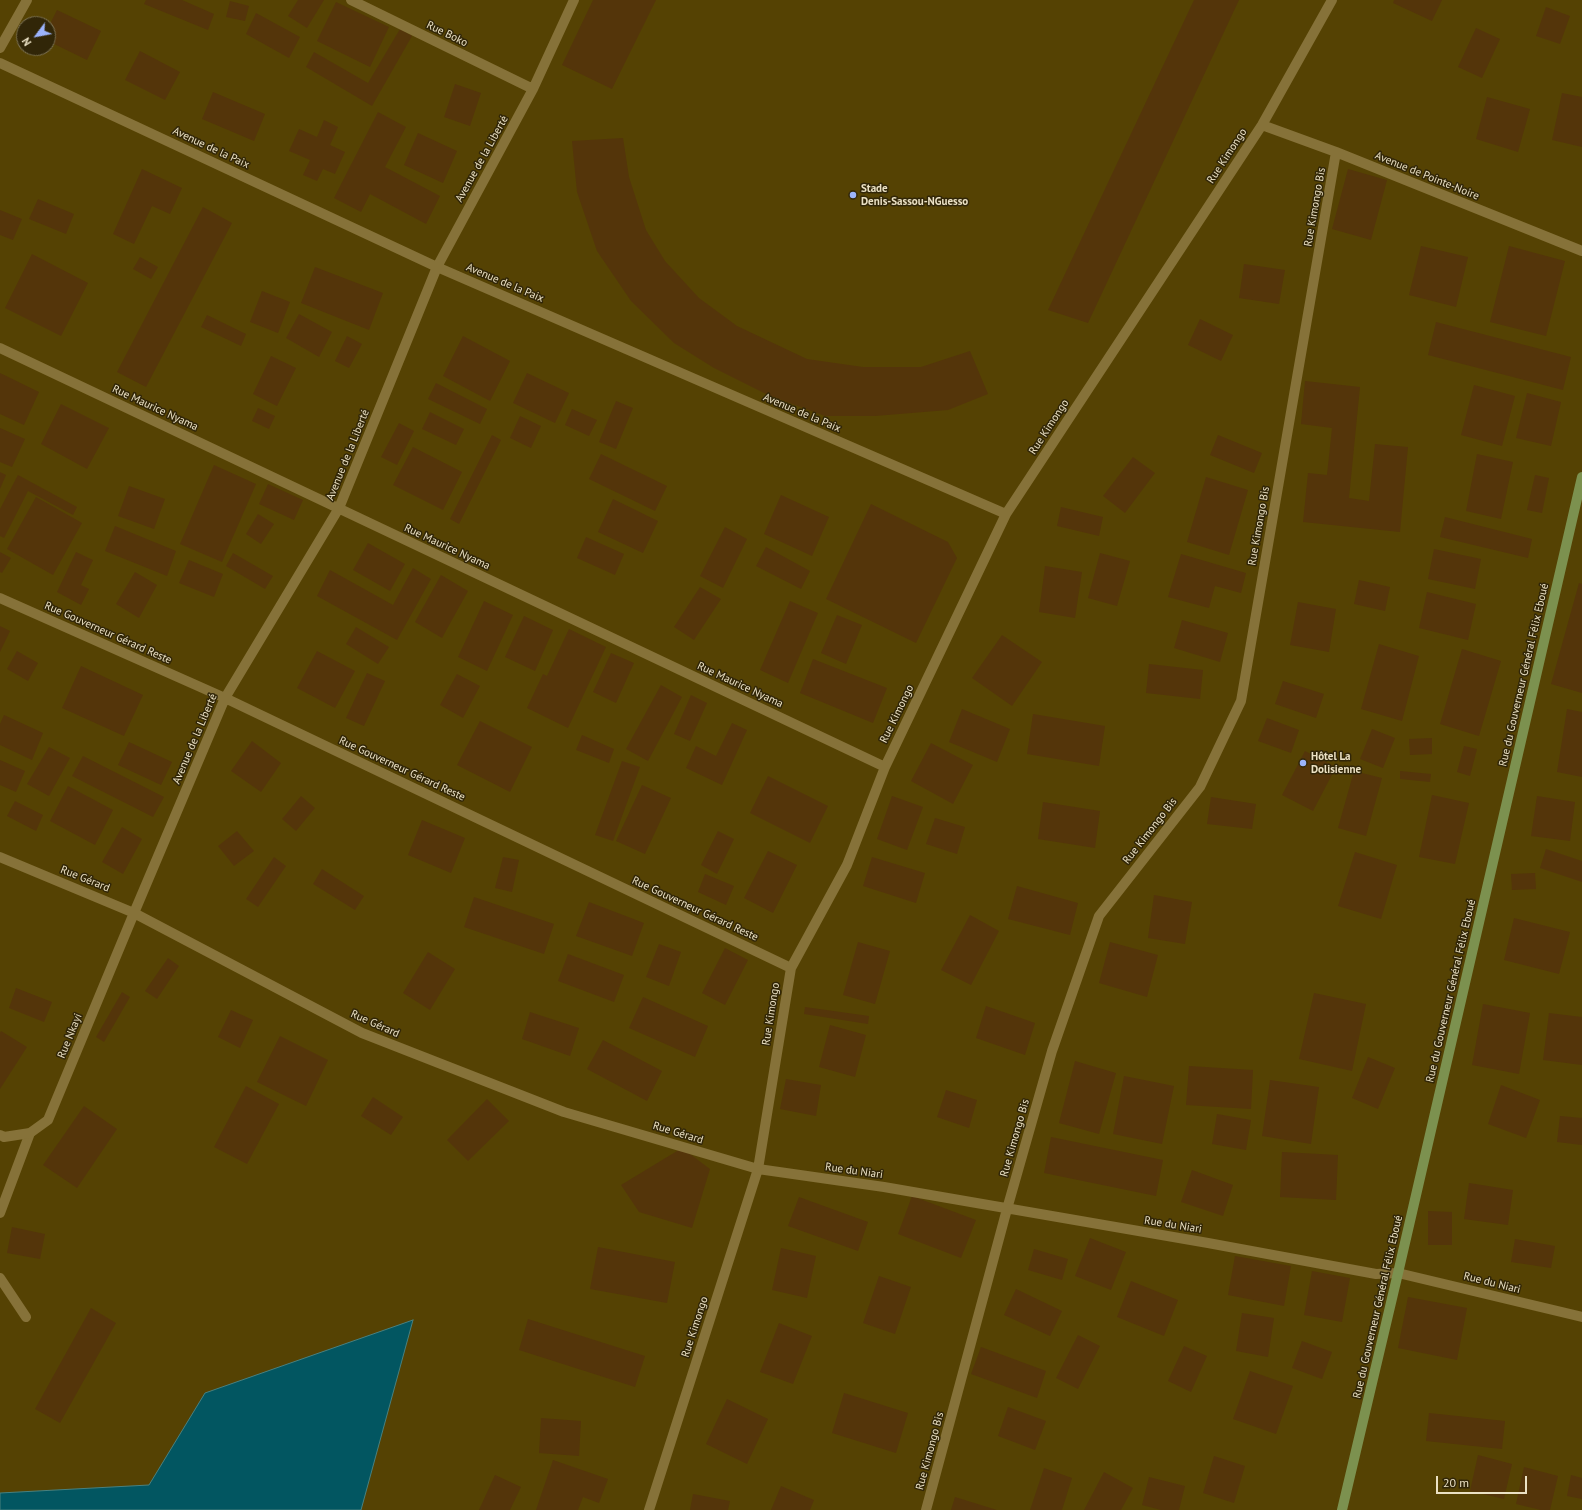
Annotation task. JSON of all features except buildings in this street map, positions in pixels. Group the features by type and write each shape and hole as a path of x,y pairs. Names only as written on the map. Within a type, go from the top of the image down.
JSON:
{"main road":[{"name":"Rue du Gouverneur Général Félix Eboué","path":"1342,1510 1582,477"}],"street":[{"path":"0,48 27,0"},
{"name":"Rue Boko","path":"350,0 533,89"},
{"name":"Avenue de la Liberté","path":"134,912 225,698 339,508 437,267 533,89 574,0"},
{"name":"Rue Kimongo","path":"649,1510 758,1170 791,968 847,865 885,767 1006,514 1262,125 1332,0"},
{"name":"Avenue de la Paix","path":"0,62 437,267 1006,514"},
{"name":"Avenue de Pointe-Noire","path":"1262,125 1336,152 1582,251"},
{"name":"Rue Kimongo Bis","path":"926,1510 1007,1209 1052,1052 1099,916 1200,787 1241,701 1336,152"},
{"name":"Rue Maurice Nyama","path":"0,348 885,767"},
{"name":"Rue Gouverneur Gérard Reste","path":"0,598 225,698 791,968"},
{"name":"Rue Gérard","path":"0,857 134,912 362,1034 564,1112 758,1170"},
{"name":"Rue Nkayi","path":"0,1135 4,1137 30,1133 48,1120 134,912"},
{"path":"0,1213 30,1133"},
{"name":"Rue du Niari","path":"758,1170 884,1187 1208,1243 1376,1274 1398,1273 1582,1317"},
{"path":"0,1278 26,1317"}],"shaded area":[{"path":"0,0 1582,0 1582,1510 0,1510"}],"water":[{"path":"413,1320 361,1510 0,1510 0,1493 149,1485 205,1393"}],"place":[{"name":"Stade Denis-Sassou-NGuesso","path":"853,195"},
{"name":"Hôtel La Dolisienne","path":"1303,763"}]}
